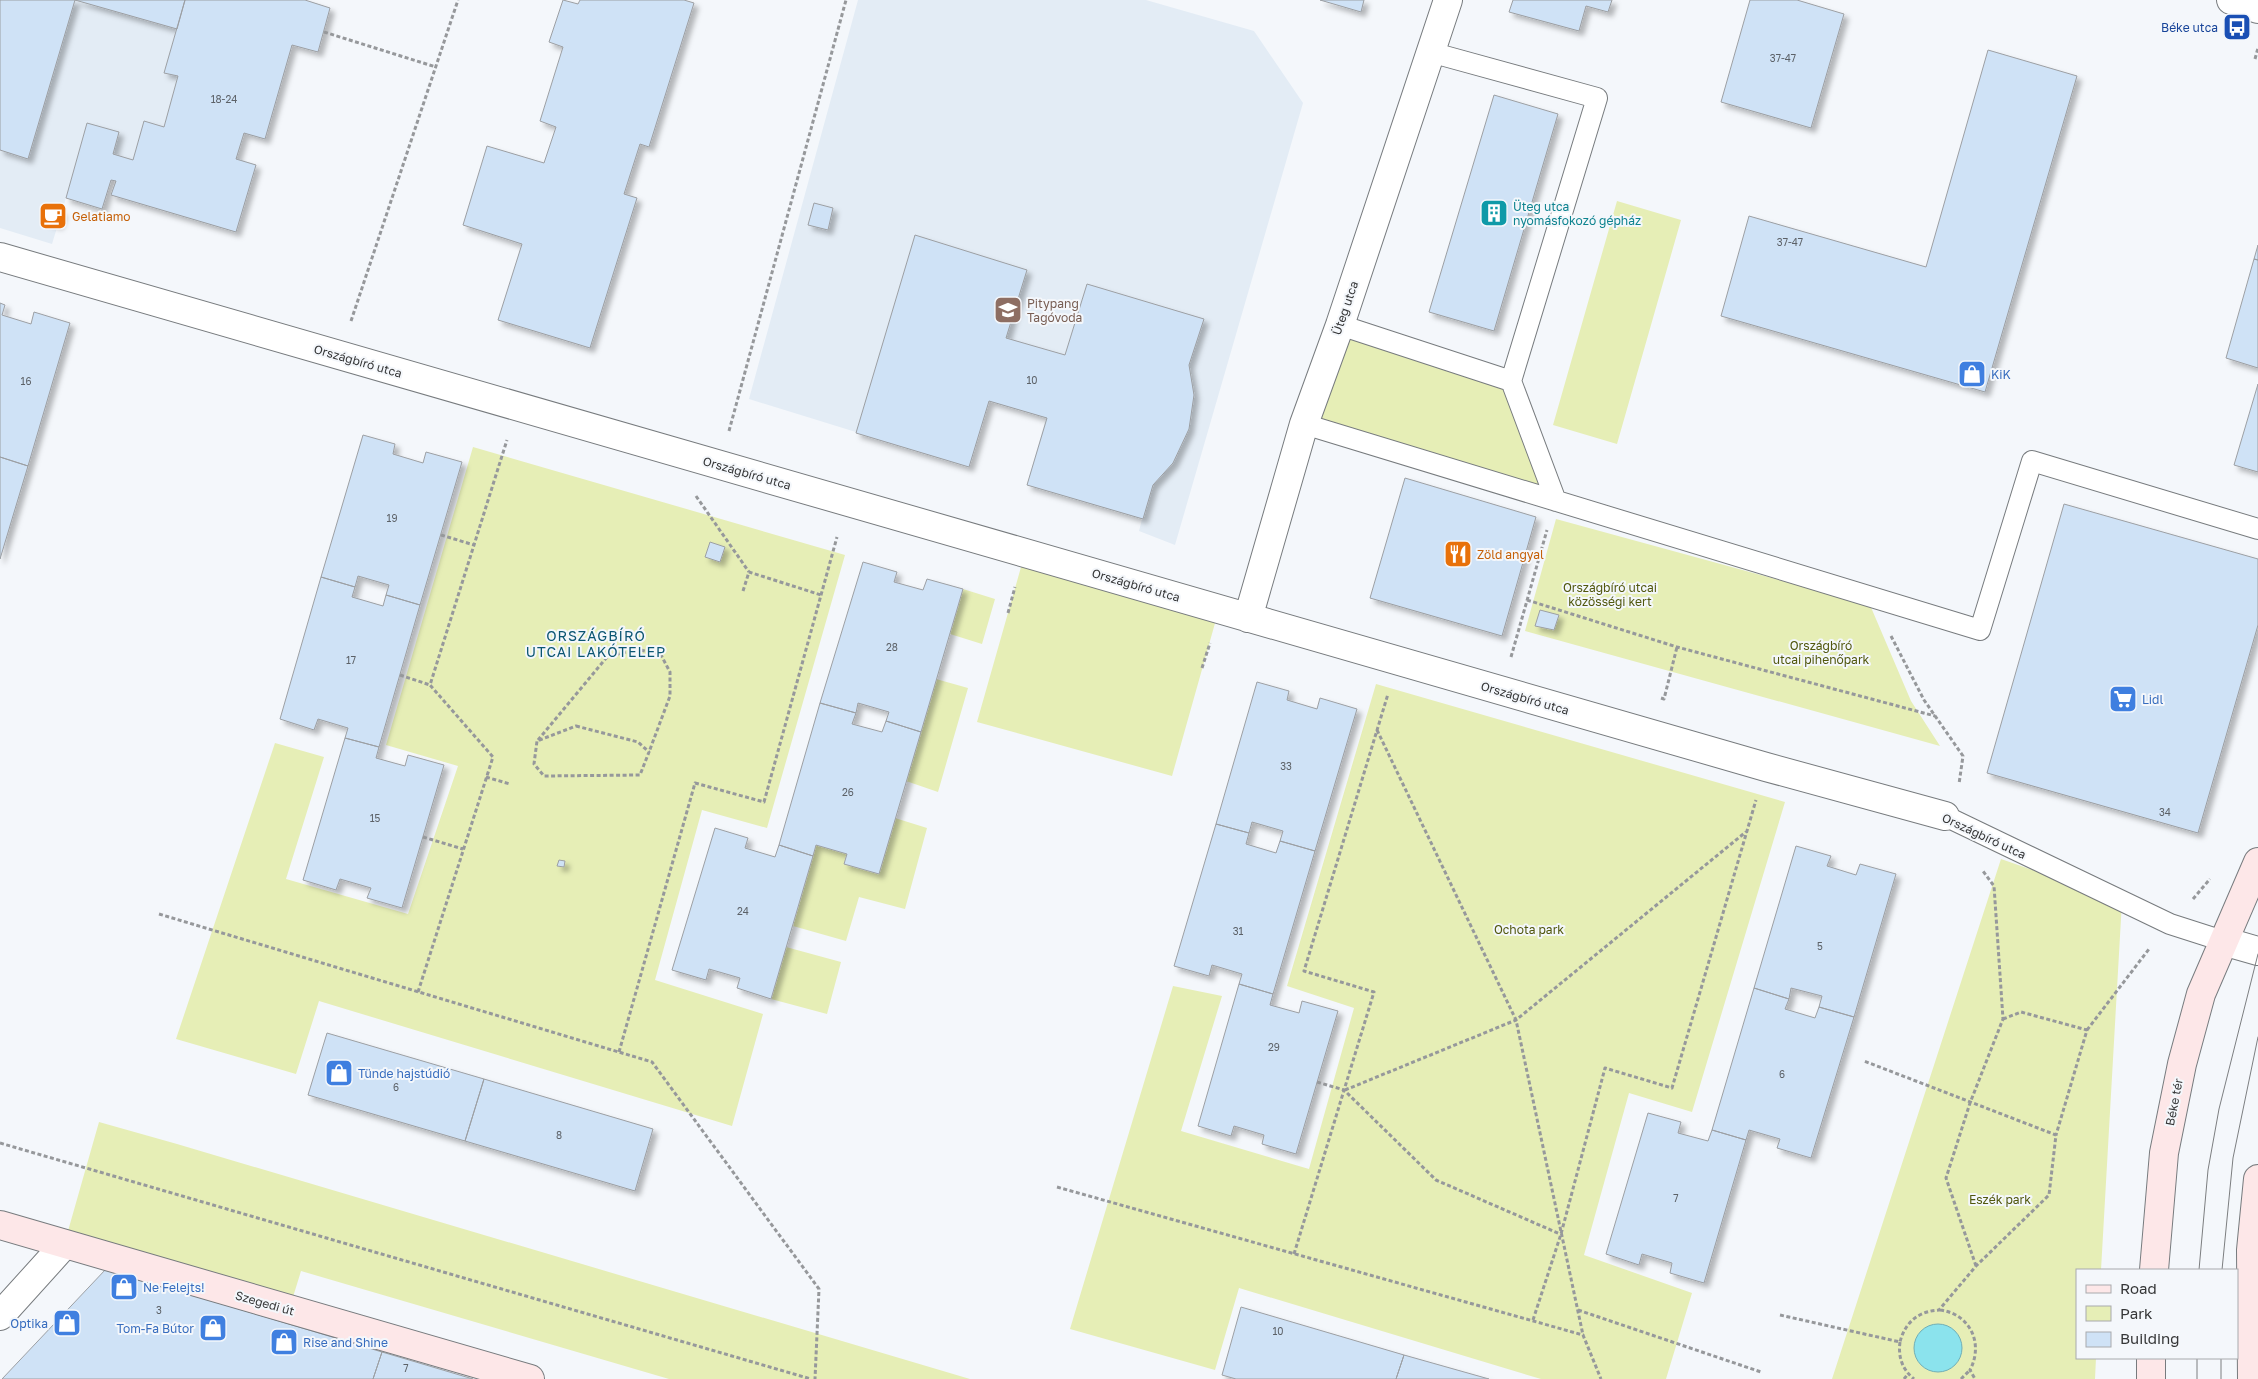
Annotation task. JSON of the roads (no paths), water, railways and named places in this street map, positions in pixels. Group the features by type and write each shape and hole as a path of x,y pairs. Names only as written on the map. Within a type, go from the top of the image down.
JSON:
{"main road":[{"path":"2223,941 2258,862"},
{"name":"Béke tér","path":"2154,1269 2164,1153 2182,1064 2201,994 2223,941"},
{"path":"2252,1379 2251,1250 2258,1179"},
{"name":"Szegedi út","path":"0,1225 530,1379"},
{"path":"2151,1359 2151,1379"}],"street":[{"name":"Üteg utca","path":"1248,618 1304,424 1340,325 1448,0"},
{"path":"2230,0 2258,9"},
{"name":"Országbíró utca","path":"0,257 517,408 1766,767 1945,816"},
{"name":"Országbíró utca","path":"2223,941 2258,951"},
{"path":"0,1316 64,1245"}],"lane":[{"path":"1430,52 1597,98 1511,381 1556,501"},
{"path":"1340,325 1511,381"},
{"path":"1304,424 1980,630 2032,461 2258,528"},
{"name":"Országbíró utca","path":"1945,816 2170,924 2223,941"}],"water":[{"path":"1933,1324 1943,1324 1952,1328 1958,1334 1961,1339 1961,1357 1952,1368 1943,1372 1933,1372 1924,1368 1918,1362 1914,1353 1914,1343 1918,1334 1924,1328"}],"tram line":[{"path":"2199,1269 2208,1170 2219,1109 2258,954"},
{"path":"2222,1269 2233,1158 2258,1037"},
{"path":"2197,1359 2197,1379"},
{"path":"2221,1359 2221,1379"}],"place":[{"name":"Béke utca","path":"2237,27"},
{"name":"Üteg utca nyomásfokozó gépház","path":"1494,213"},
{"name":"Gelatiamo","path":"53,216"},
{"name":"Pitypang Tagóvoda","path":"1008,310"},
{"name":"KiK","path":"1972,374"},
{"name":"Zöld angyal","path":"1458,554"},
{"name":"Lidl","path":"2123,699"},
{"name":"Tünde hajstúdió","path":"339,1073"},
{"name":"Ne Felejts!","path":"124,1287"},
{"name":"Optika","path":"67,1323"},
{"name":"Tom-Fa Bútor","path":"213,1328"},
{"name":"Rise and Shine","path":"284,1342"}],"district":[{"name":"ORSZÁGBÍRÓ UTCAI LAKÓTELEP","path":"596,644"}],"park label":[{"name":"Országbíró utcai közösségi kert","path":"1610,594"},
{"name":"Országbíró utcai pihenőpark","path":"1821,652"},
{"name":"Ochota park","path":"1529,929"},
{"name":"Eszék park","path":"2000,1199"}]}
